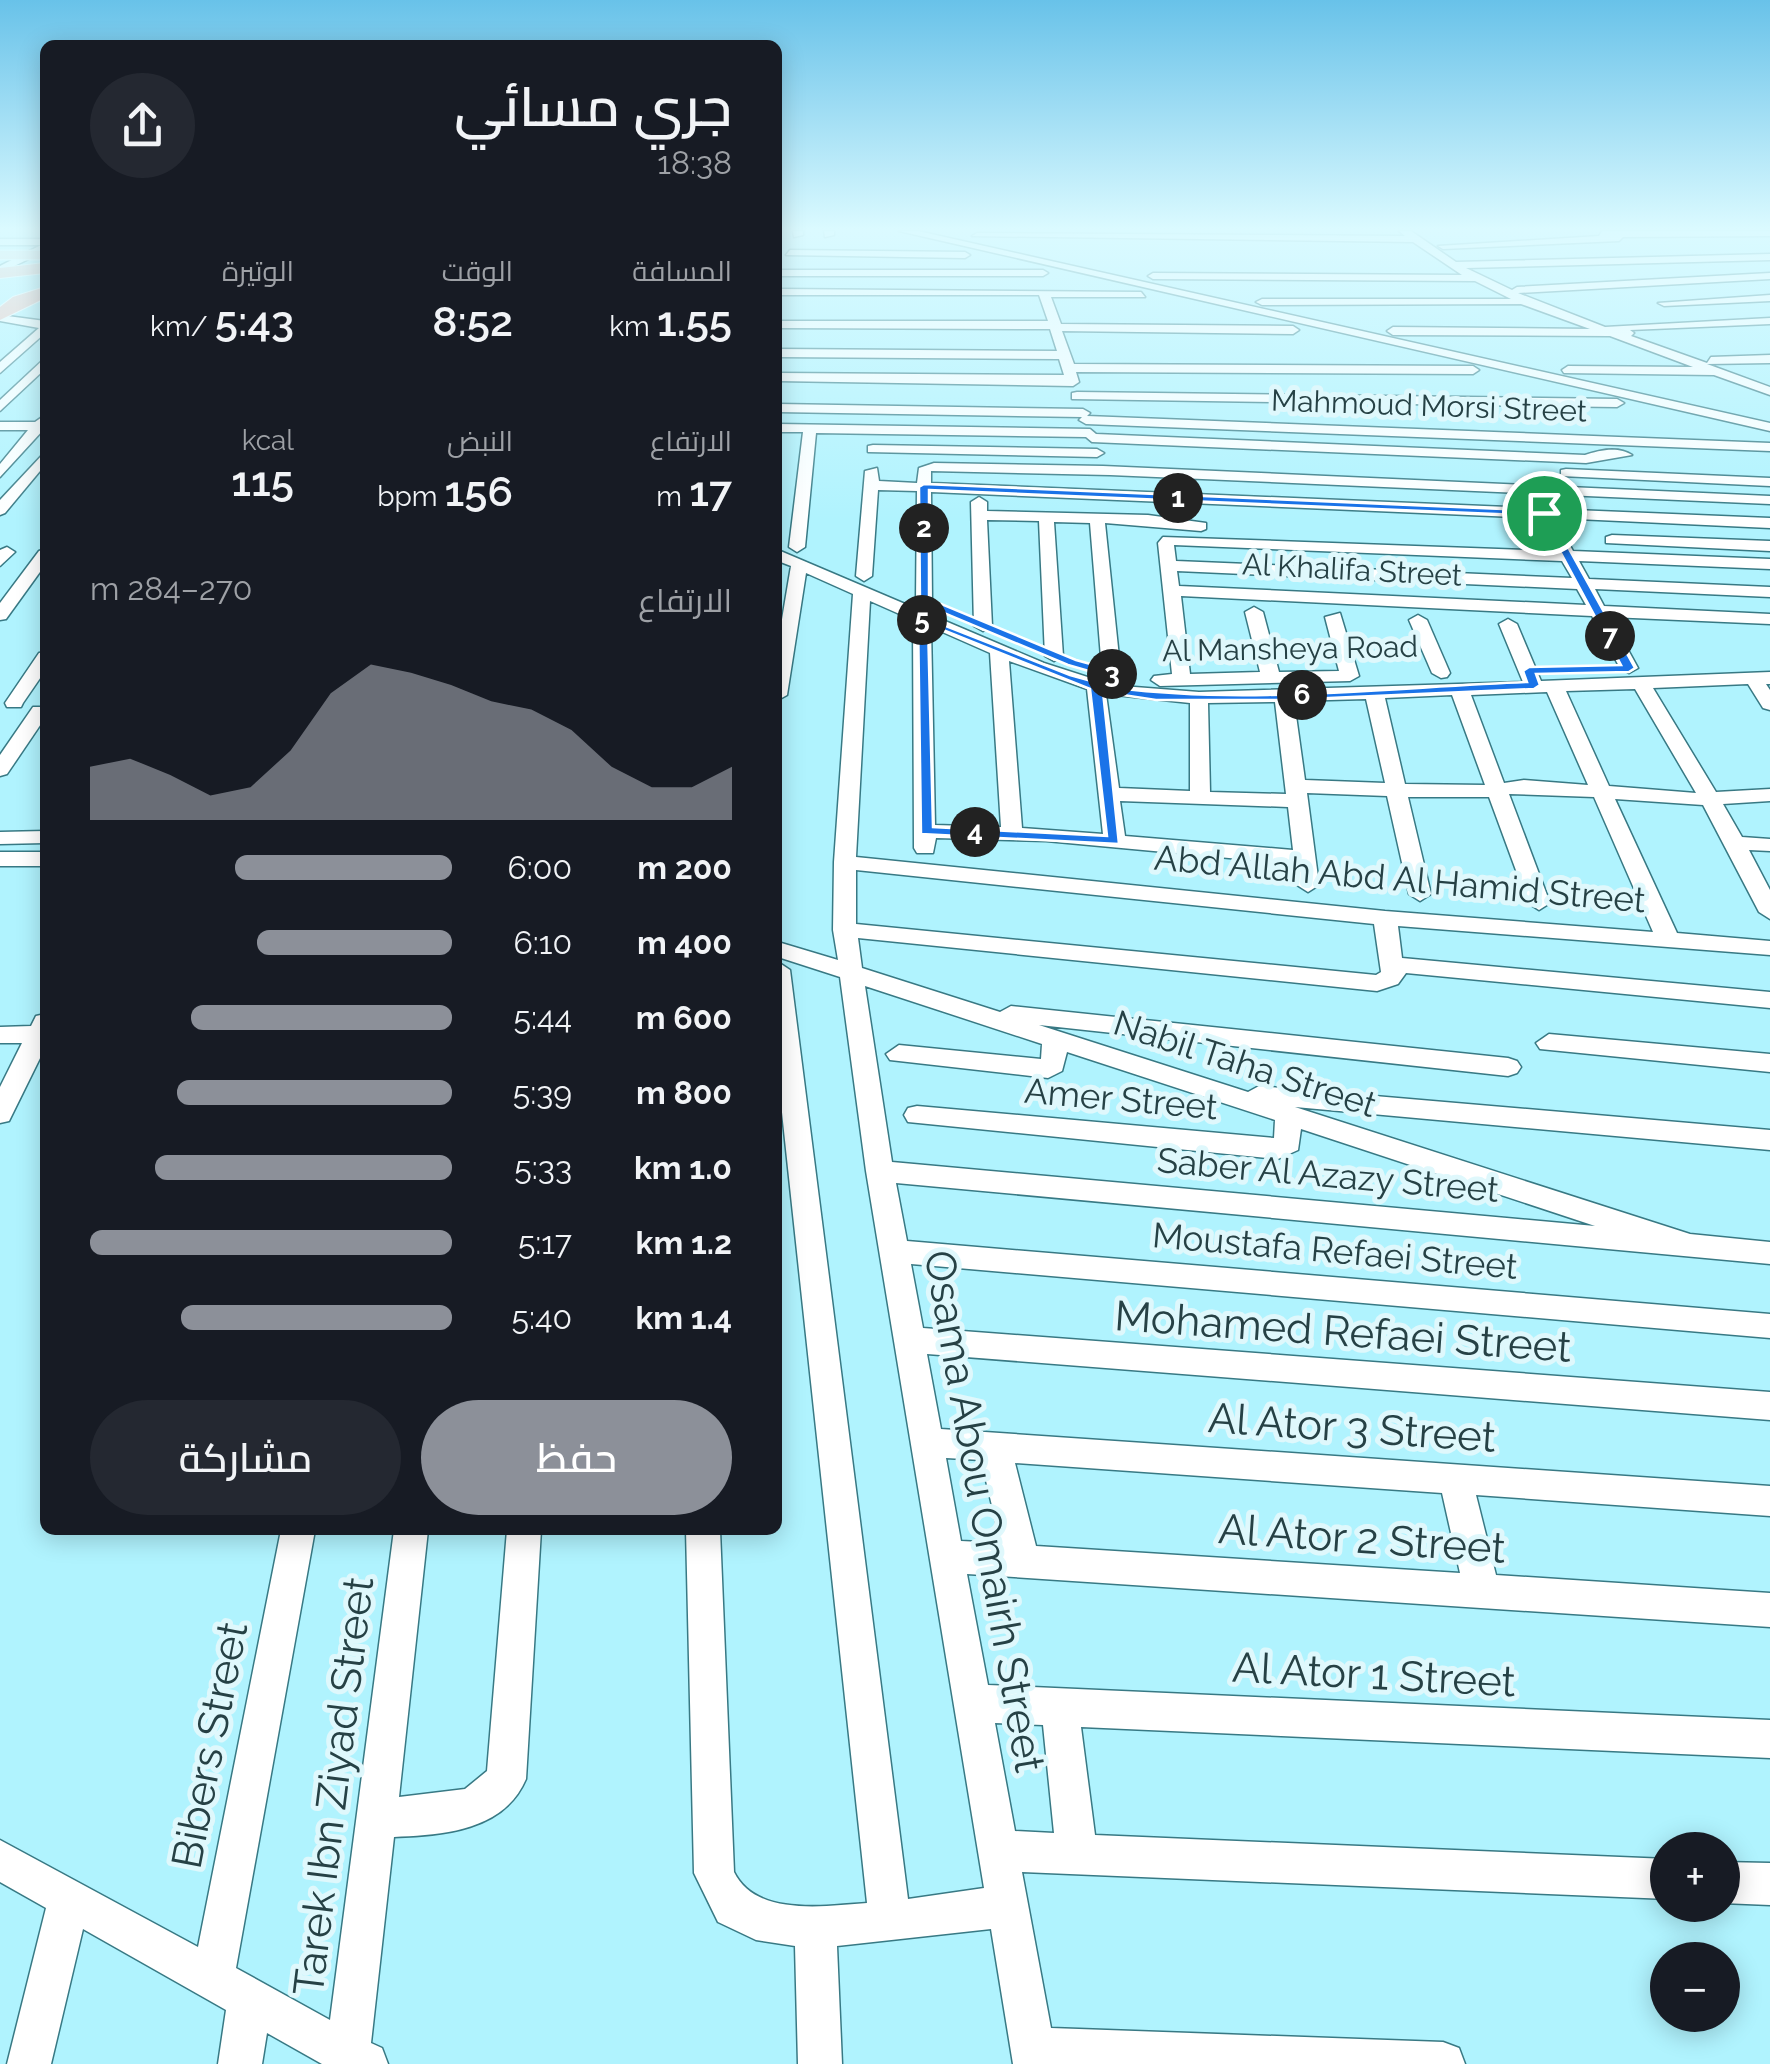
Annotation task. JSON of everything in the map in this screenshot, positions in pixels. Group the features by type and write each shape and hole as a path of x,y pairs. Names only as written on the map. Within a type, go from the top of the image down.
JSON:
{"street":[{"path":"799,327 1522,370 1714,366 1770,359"},
{"path":"904,327 1061,344 1594,387"},
{"path":"949,327 1373,400 1568,414 1671,404"},
{"path":"1031,327 1061,344"},
{"path":"1066,327 1061,344 1119,519"},
{"path":"1022,396 1069,327"},
{"path":"782,372 1226,327"},
{"path":"1332,327 1770,426"},
{"path":"1602,327 1654,350 1767,379"},
{"path":"811,382 1061,344 1344,330 1657,327"},
{"path":"0,368 40,331"},
{"path":"1379,338 1627,340 1770,334"},
{"path":"864,348 796,338 1457,356"},
{"path":"1627,340 1714,366 1770,391"},
{"path":"782,353 864,348 1298,342"},
{"path":"1318,342 1398,342"},
{"path":"1423,348 1500,348"},
{"path":"0,407 40,367"},
{"path":"782,392 872,394"},
{"path":"984,396 1003,396"},
{"path":"1373,400 1388,432"},
{"path":"1148,404 1151,423"},
{"path":"782,408 1091,435 1770,482"},
{"path":"1568,414 1578,440"},
{"name":"Mahmoud Morsi Street","path":"1091,435 1209,415 1331,430 1578,440 1630,435 1769,458"},
{"path":"1692,418 1695,444"},
{"path":"0,426 40,422"},
{"path":"0,473 40,424"},
{"path":"782,428 1091,435 1586,459 1608,454 1769,458"},
{"path":"782,667 810,429"},
{"name":"Osama Abou Omairh Street","path":"875,430 845,862 845,930 880,1171 1034,2057"},
{"path":"1357,431 1364,450"},
{"path":"924,458 1091,435"},
{"path":"874,449 924,458 1103,472 1770,500"},
{"path":"921,869 926,831 924,458"},
{"path":"0,510 40,462"},
{"path":"871,485 1111,495 1551,526 1770,546"},
{"path":"1532,490 1601,619 1710,798 1770,912"},
{"path":"1726,498 1745,522"},
{"path":"983,626 979,508 1046,517 1355,533 1385,527 1393,520 1551,526 1770,522"},
{"path":"1046,517 1054,656"},
{"path":"1096,518 1114,841"},
{"path":"1182,681 1166,543 1176,540 1770,564"},
{"name":"Al Mansheya Road","path":"782,542 798,556"},
{"name":"Al Mansheya Road","path":"782,554 798,556 923,609 999,651 1107,684 1200,698 1459,688 1770,664"},
{"path":"0,615 40,561"},
{"path":"1168,566 1770,592"},
{"path":"1742,591 1768,624"},
{"name":"Al Khalifa Street","path":"1171,592 1601,619 1768,624"},
{"name":"Al Mansheya Road","path":"923,609 983,626 1107,684 1440,674 1539,680 1634,675 1761,678"},
{"path":"1254,612 1271,678"},
{"path":"1334,617 1350,676"},
{"path":"1418,620 1440,674"},
{"path":"1508,624 1601,792 1667,938"},
{"path":"999,651 1012,834"},
{"path":"40,663 7,701 40,711"},
{"path":"1761,678 1770,704"},
{"path":"1459,688 1500,789 1539,904"},
{"path":"1374,691 1420,894"},
{"path":"1284,696 1308,885"},
{"path":"1200,698 1200,797"},
{"path":"0,770 40,715"},
{"path":"1109,794 1200,797 1398,790 1474,793 1524,786 1710,798 1770,795"},
{"path":"926,831 1114,841 1305,858"},
{"path":"0,838 40,837"},
{"path":"1734,843 1770,845"},
{"path":"0,859 40,859"},
{"name":"Abd Allah Abd Al Hamid Street","path":"845,862 1386,918 1770,948"},
{"path":"1386,918 1391,975"},
{"path":"845,930 1369,982 1406,965 1770,1000"},
{"name":"Nabil Taha Street","path":"782,950 1691,1246"},
{"path":"782,1004 890,1920"},
{"path":"962,1009 1508,1067"},
{"path":"0,1035 40,1028"},
{"path":"0,1114 40,1032"},
{"path":"899,1054 1048,1069 1053,1066 1055,1040"},
{"path":"1550,1043 1770,1063"},
{"path":"1214,1091 1770,1140"},
{"name":"Amer Street","path":"917,1115 1278,1150 1288,1143 1288,1115"},
{"name":"Saber Al Azazy Street","path":"880,1171 1770,1253"},
{"name":"Moustafa Refaei Street","path":"894,1251 1770,1326"},
{"name":"Mohamed Refaei Street","path":"909,1340 1770,1406"},
{"name":"Al Ator 3 Street","path":"928,1442 1770,1501"},
{"path":"994,1446 1023,1561"},
{"path":"1455,1479 1482,1591"},
{"name":"Bibers Street","path":"240,2064 231,1988 297,1535"},
{"name":"Tarek Ibn Ziyad Street","path":"357,2059 377,1818 411,1535"},
{"path":"377,1818 468,1810 484,1804 506,1779 524,1535"},
{"path":"703,1535 714,1873 731,1906 759,1920 815,1928 1008,1906"},
{"name":"Al Ator 2 Street","path":"947,1556 1770,1610"},
{"name":"Al Ator 1 Street","path":"973,1703 1770,1739"},
{"path":"1060,1707 1078,1854"},
{"path":"998,1851 1650,1879"},
{"path":"0,1860 357,2059"},
{"path":"1740,1883 1770,1884"},
{"path":"29,2064 70,1898"},
{"path":"815,1928 820,2064"},
{"path":"1034,2057 1444,2064"}],"route":[{"path":"1544,513 924,487 924,601 1072,663 1112,674 1112,690 1096,686 1114,841 926,831 922,618 1066,678 1096,686 1119,692 1156,696 1284,696 1534,685 1529,671 1629,668 1544,513"}]}
